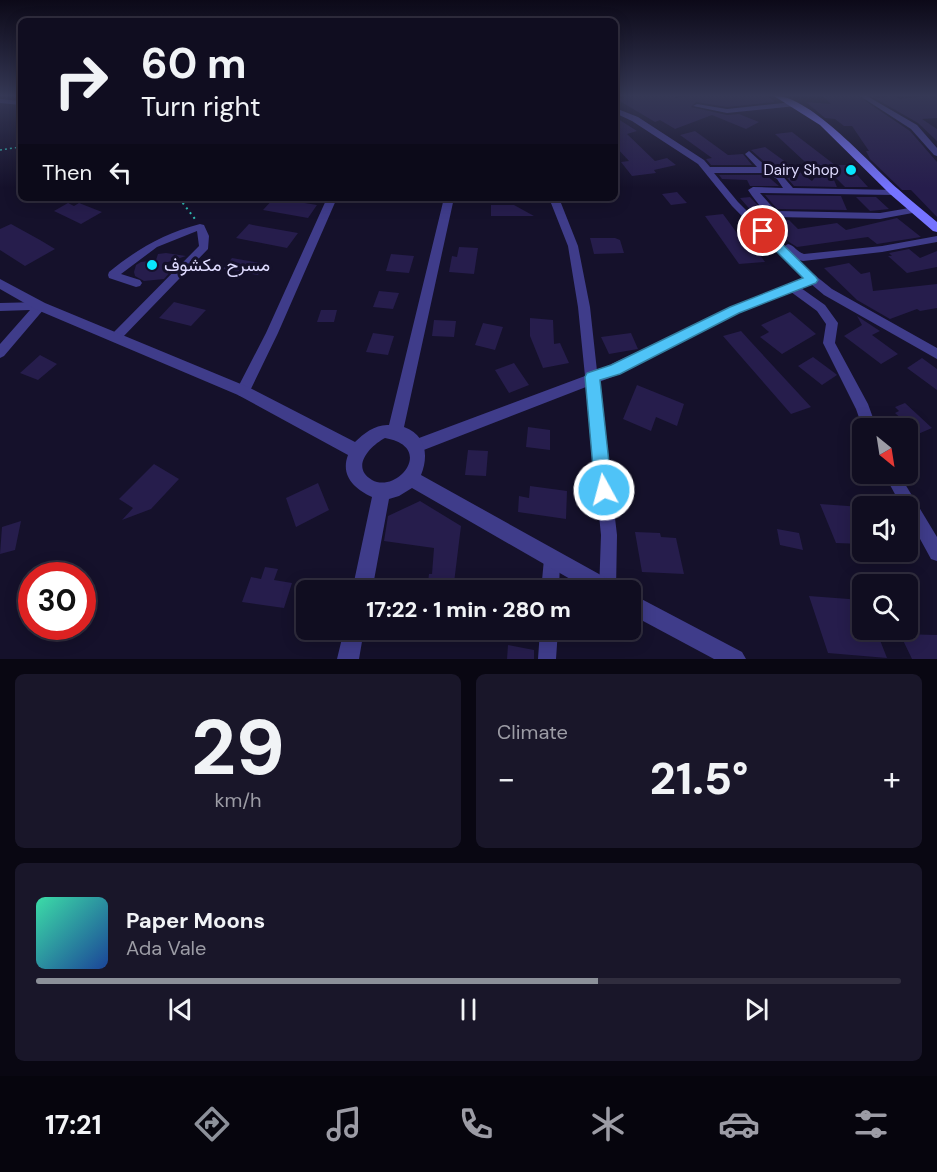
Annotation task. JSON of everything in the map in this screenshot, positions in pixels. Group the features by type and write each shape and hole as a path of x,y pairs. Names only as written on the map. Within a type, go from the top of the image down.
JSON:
{"main road":[{"path":"827,127 894,192 937,228"}],"street":[{"path":"648,127 682,148 708,171 735,204 811,280 937,354"},
{"path":"914,127 937,153"},
{"path":"749,154 765,170"},
{"path":"708,171 772,171 780,177 790,191"},
{"path":"894,192 753,190 760,201 774,214 812,212 876,217 896,216 915,210"},
{"path":"243,391 272,333 331,201"},
{"path":"395,431 447,201"},
{"path":"555,201 573,246 584,307 609,535 608,580"},
{"path":"117,336 204,246 204,236 200,227 163,239 135,255 113,275 136,283"},
{"path":"773,243 782,241 795,255 803,258 882,249 937,239"},
{"path":"416,446 615,369 735,310 811,280"},
{"path":"0,284 40,306 117,336 243,391 357,451"},
{"path":"792,287 821,308 832,323 829,343 866,418"},
{"path":"0,307 40,306"},
{"path":"0,353 40,306"},
{"path":"395,431 408,436 416,446 419,456 418,468 411,478 393,490 370,489 355,473 354,462 357,451 373,435 395,431"},
{"path":"411,478 590,580"},
{"path":"897,484 937,553"},
{"path":"364,580 382,491"},
{"path":"551,580 552,559"},
{"path":"641,609 735,659"},
{"path":"348,659 352,640"},
{"path":"547,659 548,640"}],"path":[{"path":"0,150 18,147"},
{"path":"181,201 200,227"}],"building":[{"path":"618,127 630,127 637,131 627,134 655,161 667,158 676,165 654,170 656,173 632,176 621,162 629,161 618,149"},
{"path":"853,127 904,127 910,131 937,162 937,217 911,190 902,190 870,159 866,151 869,151"},
{"path":"922,127 937,129 937,141"},
{"path":"695,131 728,155 743,154 752,165 711,165 706,159 712,158 680,135"},
{"path":"792,132 835,165 848,165 868,187 845,187 831,173 837,187 794,186 782,172 769,166 751,150 765,147 812,181 818,174 775,134"},
{"path":"719,175 766,175 779,186 750,186 747,180 722,179"},
{"path":"677,192 687,203 671,205 662,194"},
{"path":"765,195 841,196 847,210 777,209"},
{"path":"750,197 769,217 789,220 798,229 837,223 846,230 897,218 921,237 877,244 868,237 797,247 789,242 765,217 760,221 740,198"},
{"path":"856,197 876,197 889,209 870,211"},
{"path":"271,201 292,201 317,205 308,218 263,210"},
{"path":"68,203 74,206 79,203 102,212 81,224 54,211"},
{"path":"491,205 514,205 534,216 491,216"},
{"path":"723,214 745,244 752,244 765,262 739,264 705,216"},
{"path":"11,224 55,249 25,266 0,250 0,229"},
{"path":"249,224 298,233 287,248 236,238"},
{"path":"590,238 620,240 624,253 594,254"},
{"path":"459,247 478,248 474,274 449,272 452,256 457,257"},
{"path":"909,249 920,258 937,251 937,267 907,273 888,256 892,256 889,253"},
{"name":"مسرح مكشوف","path":"158,254 186,256 162,264 172,270 164,279 144,281 135,276 136,265 156,260"},
{"path":"391,254 414,256 409,273 386,271"},
{"path":"232,258 266,264 258,275 223,269"},
{"path":"849,263 861,274 870,272 873,291 937,284 937,308 920,311 917,309 890,319 857,300 824,268"},
{"path":"379,291 399,293 393,309 373,307"},
{"path":"174,302 206,310 191,326 159,318"},
{"path":"321,310 337,310 334,322 317,322"},
{"path":"790,312 816,334 782,354 760,337 769,332 761,325"},
{"path":"857,316 880,331 872,335 898,354 881,364 844,336 862,325"},
{"path":"530,318 553,320 554,344 560,343 569,363 543,368 530,336"},
{"path":"434,320 456,321 454,337 432,336"},
{"path":"483,323 503,327 495,350 475,345"},
{"path":"741,331 811,407 791,414 723,336"},
{"path":"373,333 394,336 388,355 366,352"},
{"path":"631,333 638,349 609,354 601,337"},
{"path":"40,355 57,364 38,380 20,373"},
{"path":"813,357 837,375 822,385 798,366"},
{"path":"922,358 937,369 937,390 907,368"},
{"path":"514,363 529,385 509,393 495,370"},
{"path":"637,385 684,404 677,426 656,417 651,431 623,419"},
{"path":"905,403 932,428 918,434 918,418 901,418 895,413 899,411 895,407"},
{"path":"528,427 550,430 550,450 526,447"},
{"path":"468,450 488,451 486,476 465,475"},
{"path":"154,464 179,479 151,509 122,520 133,508 119,499"},
{"path":"318,483 329,510 296,527 286,498"},
{"path":"530,486 567,491 566,519 518,512 519,496 529,498"},
{"path":"420,501 461,526 454,580 428,580 429,574 432,574 434,548 384,541 388,516"},
{"path":"820,504 852,506 852,544 836,543"},
{"path":"21,521 15,550 0,554 2,527"},
{"path":"777,529 799,533 803,550 780,545"},
{"path":"635,532 660,533 661,537 676,538 684,574 642,572"},
{"path":"265,567 278,569 274,580 292,583 284,608 242,602 251,577 261,579"},
{"path":"809,596 852,599 852,640 880,640 887,658 828,653"},
{"path":"918,634 937,635 937,659 912,659 903,640 918,640"},
{"path":"508,645 534,650 534,659 507,659"}],"place":[{"name":"Dairy Shop","path":"851,170"},
{"name":"مسرح مكشوف","path":"152,265"}],"route":[{"path":"604,490 592,377 615,369 735,310 811,280 763,231"}]}
